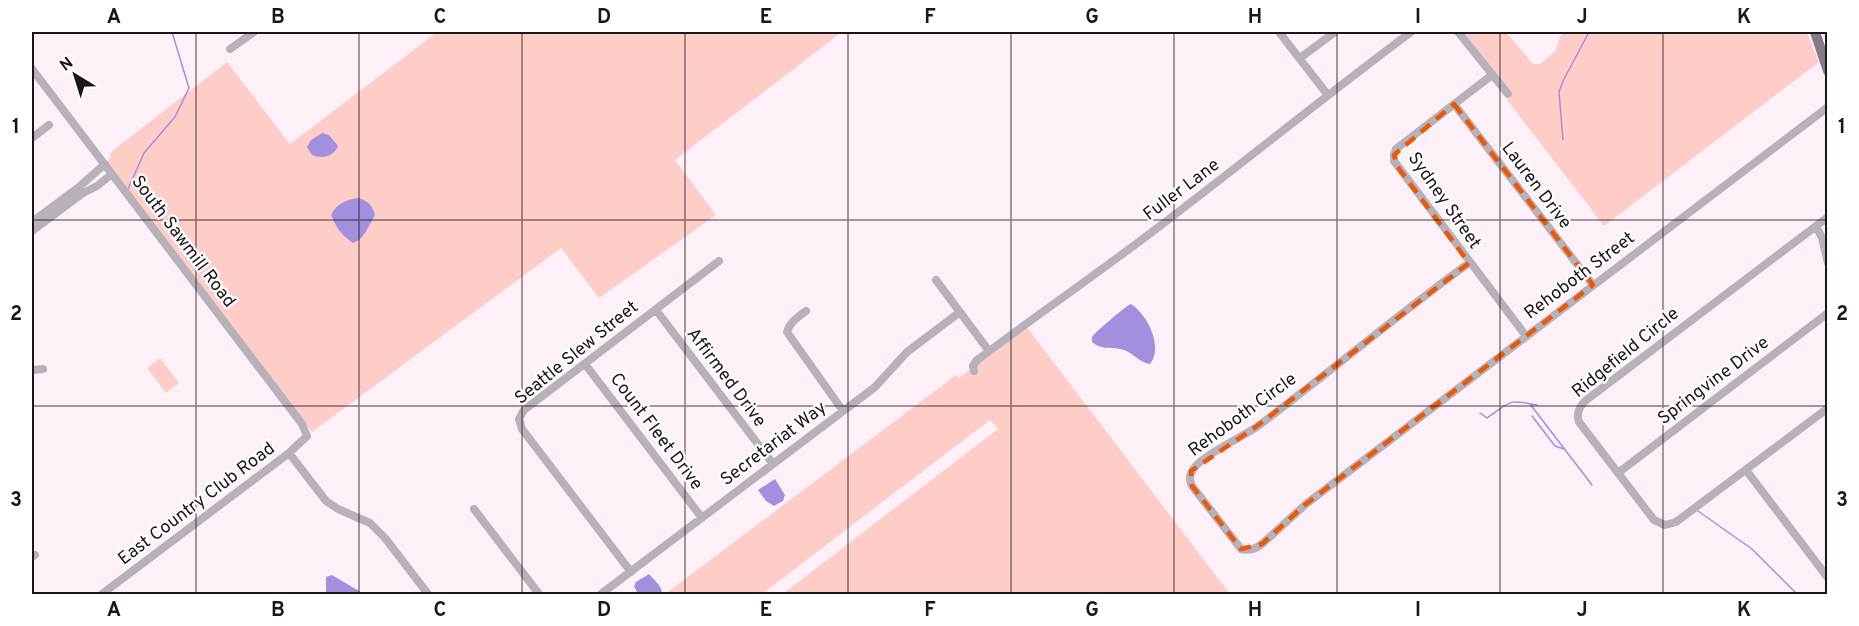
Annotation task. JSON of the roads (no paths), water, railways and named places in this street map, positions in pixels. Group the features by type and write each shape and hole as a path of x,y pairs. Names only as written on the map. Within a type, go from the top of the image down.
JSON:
{"main road":[{"path":"1815,32 1827,71"}],"street":[{"path":"231,49 254,32"},
{"path":"1279,32 1327,94"},
{"path":"1300,58 1335,32"},
{"name":"Fuller Lane","path":"974,371 976,361 1151,233 1327,94 1411,32"},
{"path":"1458,32 1508,94"},
{"name":"South Sawmill Road","path":"32,69 302,424 307,436"},
{"name":"Sydney Street","path":"1492,75 1396,149 1394,161 1526,336"},
{"name":"Lauren Drive","path":"1454,104 1593,285"},
{"name":"Rehoboth Street","path":"1351,470 1827,107"},
{"path":"32,138 49,125"},
{"path":"32,222 79,187 105,164"},
{"path":"32,231 112,174"},
{"name":"Ridgefield Circle","path":"1827,217 1580,406 1578,411 1579,422 1654,520 1665,525 1676,522 1827,408"},
{"path":"1816,226 1822,238 1827,262"},
{"name":"Seattle Slew Street","path":"631,572 522,429 519,419 524,410 719,261"},
{"name":"Rehoboth Circle","path":"1351,470 1303,507 1256,549 1248,551 1236,544 1192,486 1190,476 1195,466 1212,453 1257,426 1425,295 1470,263"},
{"path":"936,280 989,351"},
{"name":"Affirmed Drive","path":"656,310 773,464"},
{"path":"806,311 793,321 787,332 843,411"},
{"name":"Secretariat Way","path":"601,594 875,387 907,352 960,312"},
{"name":"Springvine Drive","path":"1618,473 1827,313"},
{"name":"Count Fleet Drive","path":"585,364 702,518"},
{"path":"32,370 43,369"},
{"name":"East Country Club Road","path":"102,594 289,453 307,436"},
{"path":"289,453 326,501 370,523 385,538 428,594"},
{"path":"1746,470 1827,578"},
{"path":"474,509 539,594"}],"waterway":[{"path":"128,189 144,153 175,117 189,88 172,32"},
{"path":"1563,140 1559,92 1589,32"},
{"path":"1480,413 1487,418 1514,402 1537,405"},
{"path":"1530,404 1592,485"},
{"path":"1532,416 1555,446 1564,449"},
{"path":"1698,511 1752,549 1797,594"}]}
